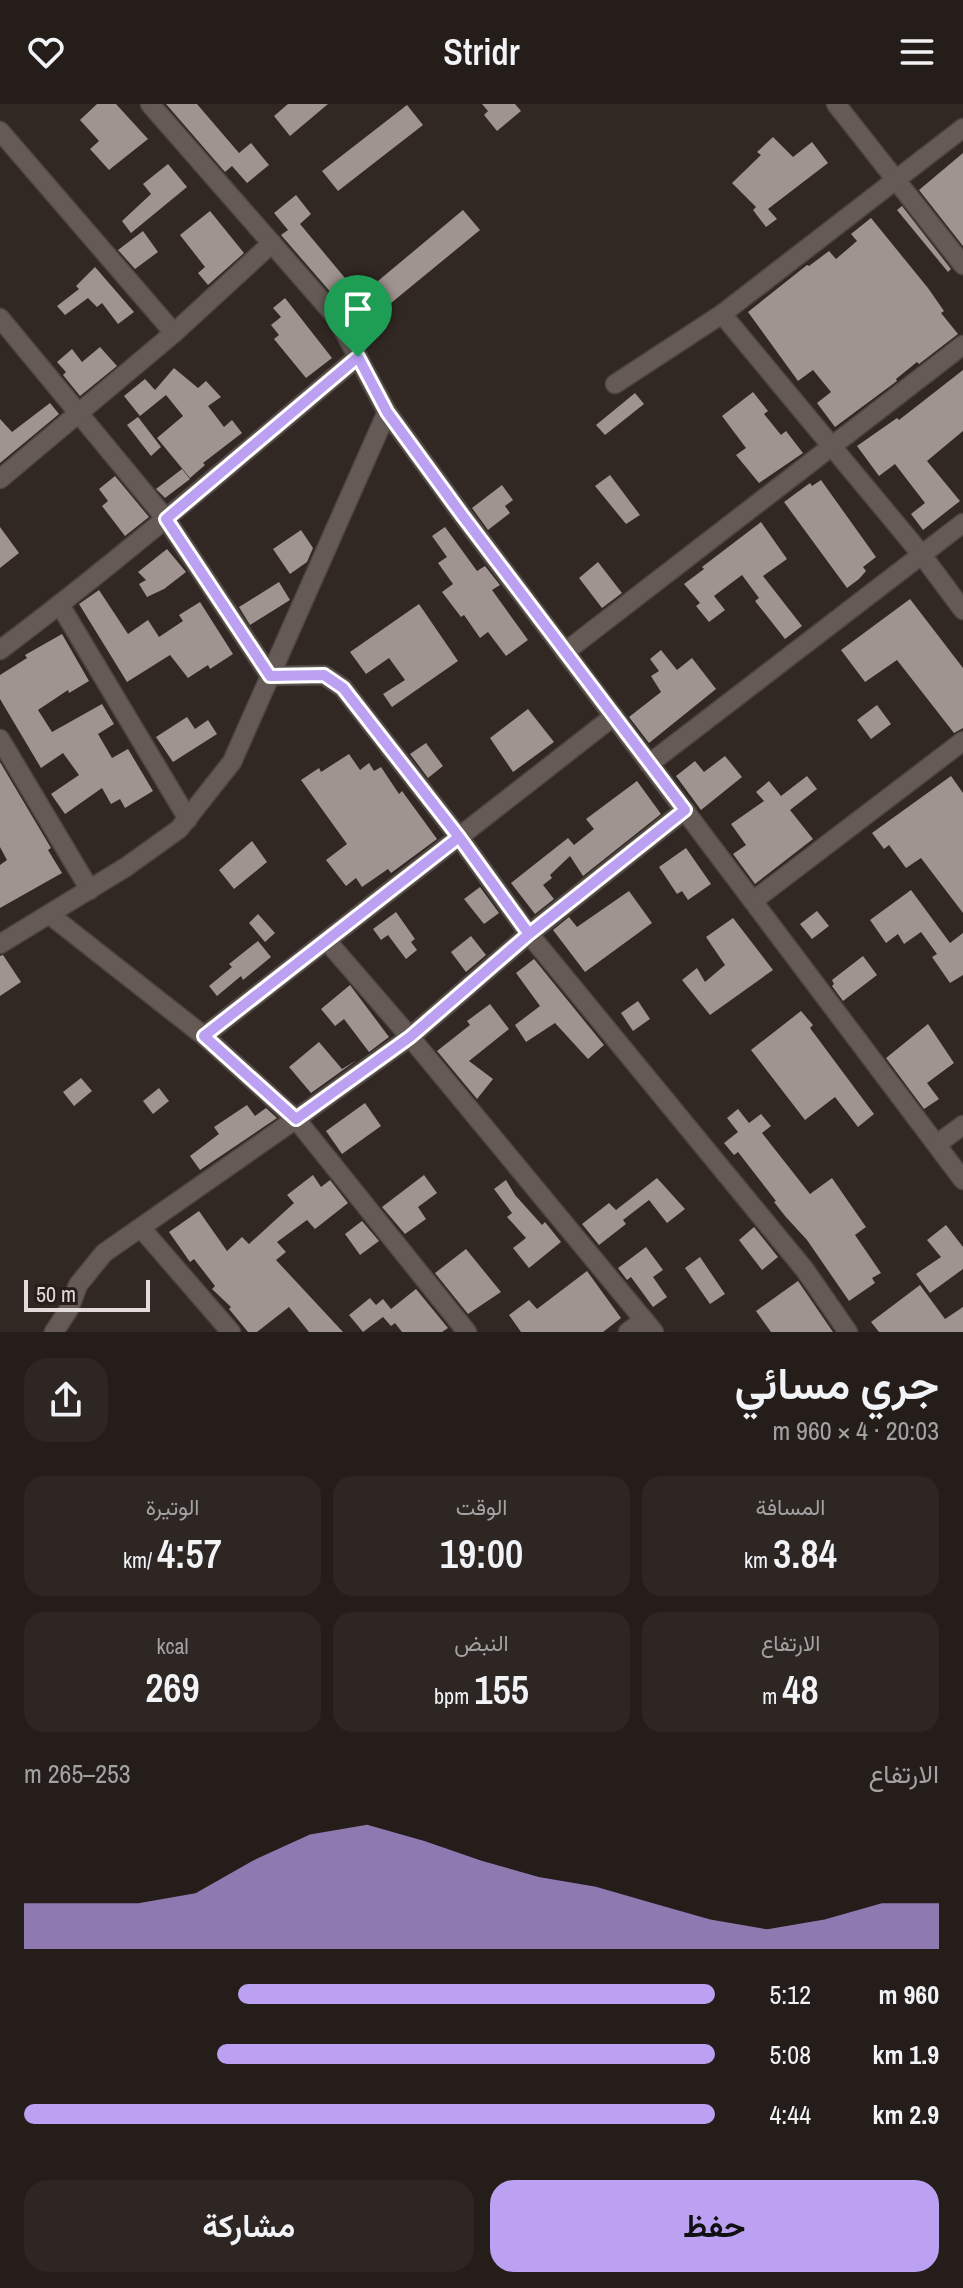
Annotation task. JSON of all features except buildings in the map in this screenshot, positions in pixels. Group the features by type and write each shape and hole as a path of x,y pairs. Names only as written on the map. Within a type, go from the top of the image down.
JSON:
{"street":[{"path":"150,104 337,318 387,412 937,1144 957,1157 963,1180"},
{"path":"836,104 963,265"},
{"path":"615,384 722,314 963,128"},
{"path":"0,131 174,333"},
{"path":"0,479 174,333 272,243"},
{"path":"722,314 922,555 963,610"},
{"path":"1,322 80,412 166,519 270,676"},
{"path":"565,652 963,345"},
{"path":"0,650 166,519 358,357"},
{"path":"0,944 90,890 179,829 232,762 387,412"},
{"path":"649,764 963,523"},
{"path":"60,605 188,819"},
{"path":"270,676 324,675 343,688 459,837 529,934 805,1270 848,1332"},
{"path":"204,1036 614,716"},
{"path":"0,739 90,890"},
{"path":"753,901 963,741"},
{"path":"54,1332 69,1309 78,1285 104,1253 410,1037 529,934 685,810"},
{"path":"50,915 204,1036 296,1119 467,1332"},
{"path":"327,941 649,1326 628,1332"},
{"path":"937,1144 963,1125"},
{"path":"141,1228 231,1332"}],"route":[{"path":"358,357 166,519 270,676 324,675 343,688 459,837 529,934 410,1037 296,1119 204,1036 459,837 529,934 685,810 387,412 358,357"}]}
